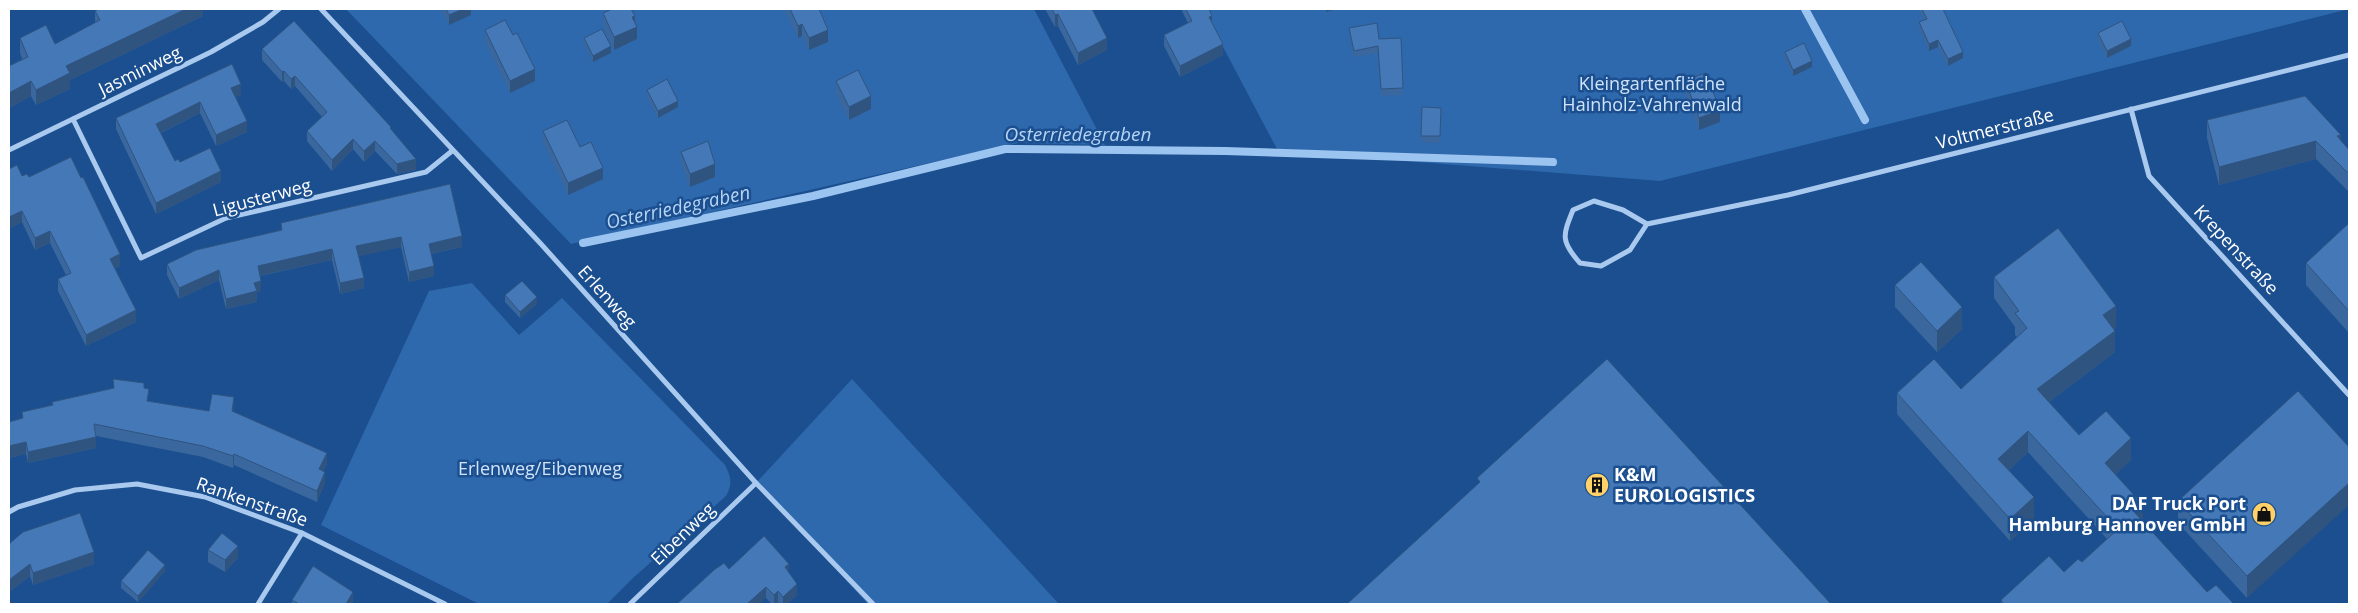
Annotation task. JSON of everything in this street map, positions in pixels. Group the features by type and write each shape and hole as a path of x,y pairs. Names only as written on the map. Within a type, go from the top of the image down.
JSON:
{"street":[{"name":"Jasminweg","path":"9,150 211,52 263,22 279,9"},
{"name":"Erlenweg","path":"321,9 541,244 756,483 873,604"},
{"name":"Voltmerstraße","path":"1647,224 1788,195 2349,55"},
{"name":"Krepenstraße","path":"2131,109 2149,176 2349,395"},
{"name":"Ligusterweg","path":"73,119 140,258 226,218 426,172 452,150"},
{"path":"1594,201 1623,210 1647,224 1630,250 1601,266 1580,263 1569,251 1564,233 1573,210 1594,201"},
{"name":"Eibenweg","path":"630,604 756,483"},
{"name":"Rankenstraße","path":"9,512 18,507 75,490 137,484 205,497 302,533 445,604"},
{"path":"258,604 302,533"}],"green space":[{"path":"346,9 1034,9 1105,145 1018,143 571,244"},
{"name":"Kleingartenfläche Hainholz-Vahrenwald","path":"1203,9 2349,9 1660,181 1278,151"},
{"name":"Erlenweg/Eibenweg","path":"472,283 519,335 562,298 727,469 730,484 726,496 633,578 607,604 479,604 321,525 429,291"},
{"path":"852,379 1059,604 868,604 756,483"}],"building":[{"path":"99,9 186,9 66,66 70,73 36,90 31,81 9,93 9,66 28,57 20,38 46,25 55,44 100,20 95,11"},
{"path":"446,9 463,9 449,15"},
{"path":"609,9 631,9 635,16 632,17 637,27 614,37 603,13"},
{"path":"790,9 819,9 828,30 809,38 802,24 798,26"},
{"path":"1052,9 1092,9 1107,38 1078,53 1058,14 1055,15"},
{"path":"1186,9 1209,9 1212,16 1209,17 1223,44 1180,66 1164,35 1192,21"},
{"path":"1922,9 1943,9 1963,52 1948,59 1938,40 1929,44 1919,22 1927,19"},
{"path":"505,20 513,35 517,33 535,69 510,81 485,30"},
{"path":"294,21 391,127 416,159 397,164 375,141 364,151 353,139 332,160 307,131 327,112 295,76 291,79 284,71 282,72 262,49"},
{"path":"2122,21 2131,39 2107,51 2098,33"},
{"path":"1377,23 1379,39 1401,38 1403,88 1381,89 1378,46 1354,51 1349,28"},
{"path":"602,29 611,46 593,56 584,38"},
{"path":"1804,43 1812,61 1793,70 1785,52"},
{"path":"232,64 241,84 231,88 247,121 216,135 200,102 156,124 175,161 178,159 180,162 210,148 221,171 156,203 116,118"},
{"path":"858,70 871,96 849,107 836,81"},
{"path":"1706,73 1720,110 1699,118 1685,80"},
{"path":"667,79 678,101 658,111 647,90"},
{"path":"2305,96 2341,135 2337,136 2349,150 2349,174 2316,141 2219,167 2207,120"},
{"path":"1422,107 1441,108 1440,136 1421,136"},
{"path":"567,120 580,147 591,142 603,168 568,183 543,131"},
{"path":"708,141 715,164 690,174 681,152"},
{"path":"71,157 81,178 83,177 120,254 110,259 136,310 86,335 58,279 71,273 50,231 35,238 22,211 9,217 9,169 17,165 22,176 27,174 29,177"},
{"path":"450,184 462,236 429,244 434,266 409,272 401,237 356,246 364,278 340,283 332,249 258,266 261,281 254,283 257,291 226,299 219,270 179,288 167,264 196,250 282,230 281,223"},
{"path":"2349,223 2349,311 2306,263"},
{"path":"2058,228 2116,306 2103,315 2115,331 2037,389 2079,435 2106,411 2131,438 2105,463 2143,505 2135,513 2207,592 2216,585 2234,604 2004,604 2001,600 2049,556 2064,572 2078,559 2082,562 2118,529 2028,431 1998,459 2034,497 2010,519 1897,393 1934,359 1961,389 2027,328 2015,313 2019,311 1994,277"},
{"path":"1921,262 1962,307 1937,331 1895,285"},
{"path":"522,281 537,297 520,312 505,295"},
{"name":"K&M EUROLOGISTICS","path":"1607,359 1831,604 1347,604 1480,482 1477,478"},
{"path":"113,379 144,383 144,388 149,389 147,401 209,411 212,394 234,397 232,411 327,453 319,469 325,472 317,491 234,454 233,456 203,446 94,424 96,437 28,452 26,442 9,446 9,422 23,418 22,412 53,405 52,402 114,388"},
{"name":"DAF Truck Port Hamburg Hannover GmbH","path":"2298,391 2349,447 2349,483 2247,576 2178,501"},
{"path":"80,513 94,552 33,573 30,564 9,580 9,544 23,532"},
{"path":"222,533 238,546 225,560 208,550"},
{"path":"764,536 789,564 785,567 797,584 783,597 778,591 774,595 766,587 747,604 677,604 724,563 729,569"},
{"path":"148,550 165,565 138,596 121,581"},
{"path":"313,566 353,592 346,604 299,604 292,600"}],"waterway":[{"path":"1805,9 1865,120"},
{"name":"Osterriedegraben","path":"583,243 813,196 1005,149 1225,151 1553,162"}],"place":[{"name":"K&M EUROLOGISTICS","path":"1597,485"},
{"name":"DAF Truck Port Hamburg Hannover GmbH","path":"2264,514"}]}
